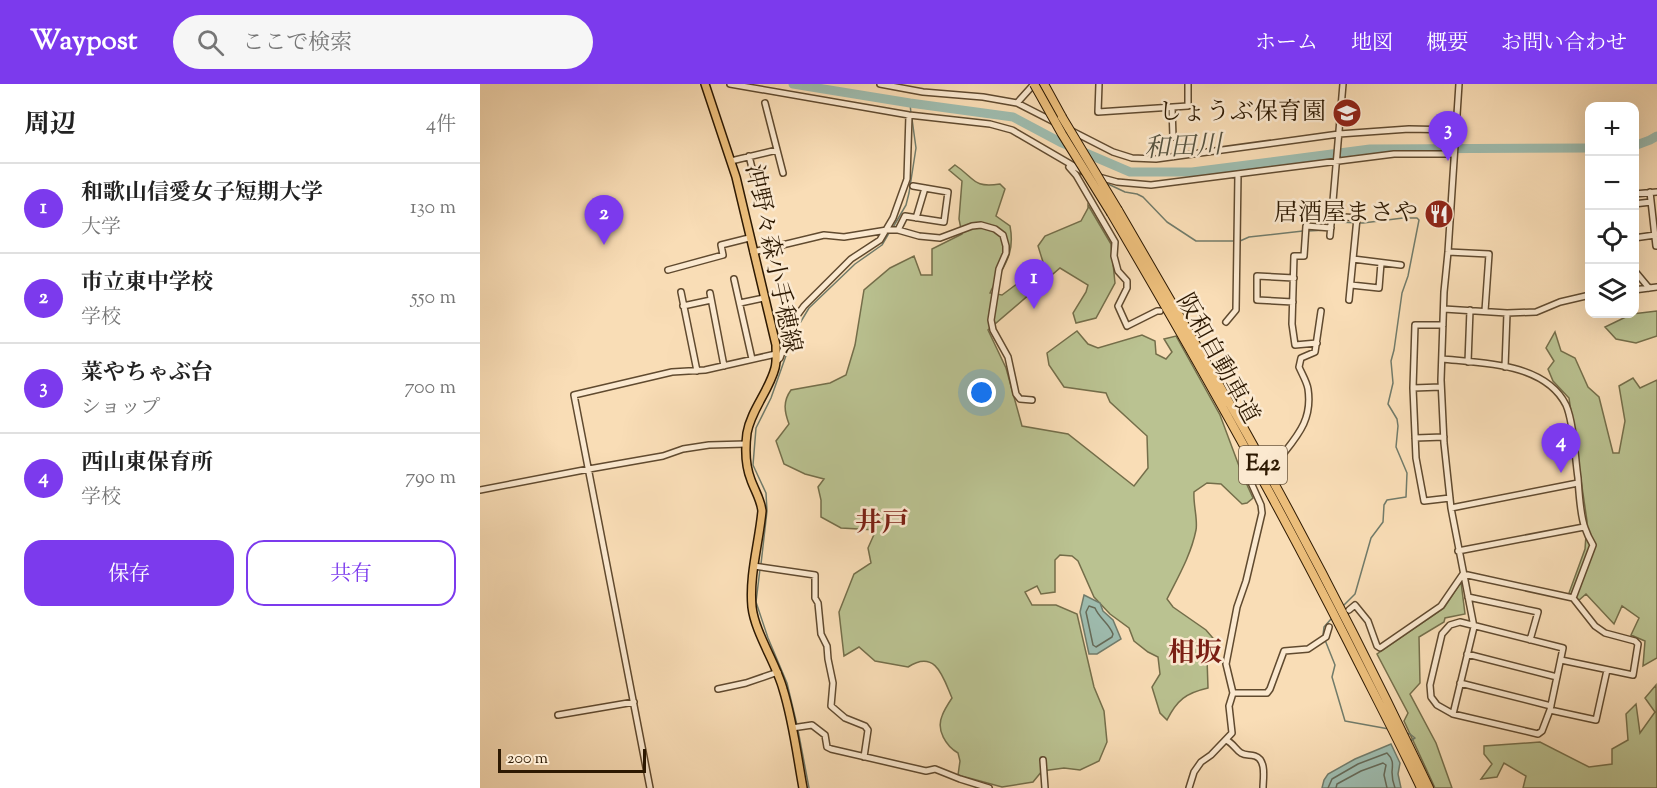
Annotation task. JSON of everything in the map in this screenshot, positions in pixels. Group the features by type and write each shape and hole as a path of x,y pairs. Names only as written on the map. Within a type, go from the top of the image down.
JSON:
{"highway":[{"name":"阪和自動車道","path":"1034,84 1062,134 1114,212 1219,384 1339,608 1395,728 1428,788"},
{"name":"阪和自動車道","path":"1044,84 1114,212"},
{"name":"阪和自動車道","path":"1414,766 1420,788"}],"main road":[{"name":"沖野々森小手穂線","path":"705,84 731,161 776,345 775,370 752,419 746,444 747,467 761,502 762,511 754,566 752,609 784,690 803,788"}],"street":[{"path":"730,84 909,115 990,124 1012,130 1090,175 1117,182 1151,185 1337,160 1394,154 1454,153"},
{"path":"880,84 923,92 983,97 1017,104 1089,141 1132,158 1156,159 1339,135 1409,129 1456,130"},
{"path":"1017,104 1034,84"},
{"path":"1099,84 1098,112 1188,106 1188,84"},
{"path":"1330,236 1343,84"},
{"path":"1453,714 1474,627 1450,508 1442,387 1444,292 1459,84"},
{"path":"765,103 783,173"},
{"path":"1172,108 1173,137"},
{"path":"650,788 574,394 672,372 705,370 752,359 780,358 793,321 804,306 851,259 880,240 893,218 907,179 909,115"},
{"path":"731,161 777,150"},
{"path":"749,156 755,180"},
{"path":"1066,163 1076,175 1115,242 1114,256 1118,271 1127,281 1127,288 1118,306 1127,326 1160,311"},
{"path":"1226,321 1236,310 1238,174"},
{"path":"898,230 905,216 944,222 948,192 913,186"},
{"path":"916,218 925,188"},
{"path":"1639,194 1654,192 1651,202 1657,246"},
{"path":"1639,204 1651,202"},
{"path":"1332,216 1357,218 1349,300"},
{"path":"753,252 824,235 844,237 898,230 919,236 940,238 972,226 981,225 994,229 1003,235 1006,253 999,269 991,320 993,330 1008,357 1016,394 1020,399 1032,400"},
{"path":"1317,343 1295,345 1292,324 1294,256 1304,256 1306,226 1331,228"},
{"path":"1639,237 1655,235"},
{"path":"668,270 723,255 722,245 749,238"},
{"path":"1448,252 1489,254 1485,311"},
{"path":"1353,259 1401,266"},
{"path":"1351,285 1379,288 1382,263"},
{"path":"1639,275 1649,288"},
{"path":"1293,278 1257,276 1257,300 1293,302"},
{"path":"734,279 752,359"},
{"path":"1639,289 1657,287"},
{"path":"681,292 697,371"},
{"path":"710,293 724,366"},
{"path":"740,303 764,297"},
{"path":"1444,309 1507,313 1536,312 1560,302 1585,297"},
{"path":"684,306 711,300"},
{"path":"1189,788 1194,772 1201,762 1232,733 1229,706 1233,693 1226,664 1237,608 1246,581 1262,513 1262,505 1249,478 1277,462 1303,427 1309,410 1308,387 1299,367 1301,358 1315,352 1321,310"},
{"path":"1468,362 1470,310"},
{"path":"1505,367 1507,313"},
{"path":"1443,325 1415,325 1413,388 1416,458 1424,501 1449,498"},
{"path":"1442,359 1522,370 1551,385 1566,406 1571,427 1584,527 1593,545 1573,598"},
{"path":"1413,388 1442,387"},
{"path":"1415,438 1444,437"},
{"path":"480,490 663,456 683,449 709,445 746,444"},
{"path":"1450,508 1578,483"},
{"path":"1458,551 1584,527"},
{"path":"754,566 815,575 815,598 818,603 821,634 827,646 833,683 831,706 845,718 866,726 868,730 864,757"},
{"path":"1463,574 1573,598 1595,626 1605,633 1635,641 1638,644 1633,675 1561,660"},
{"path":"1349,610 1355,605 1368,621 1377,646 1380,648 1441,606 1463,574"},
{"path":"1468,597 1538,612 1530,640"},
{"path":"1460,622 1530,640 1563,648 1550,708 1542,731 1538,734 1453,714 1437,705 1431,697 1430,685 1442,634 1450,625 1460,622"},
{"path":"1233,693 1267,693 1284,651 1308,648 1326,637 1329,627"},
{"path":"1467,654 1557,677"},
{"path":"1460,683 1596,720 1607,670"},
{"path":"718,689 778,672"},
{"path":"558,715 634,702"},
{"path":"792,728 812,725 825,735 828,747 831,749 926,771 935,770 989,788"},
{"path":"1226,740 1232,743 1239,752 1246,756 1256,756 1262,761 1263,788"},
{"path":"1043,760 1045,788"}],"green space":[{"path":"955,165 979,183 1000,184 1005,189 996,216 1010,226 1011,246 1006,262 990,293 1002,295 1041,266 1043,262 1038,246 1045,236 1081,221 1088,205 1111,244 1115,283 1096,318 1076,323 1073,313 1088,285 1060,268 988,330 1006,368 1022,426 1068,434 1134,486 1148,468 1147,436 1110,402 1106,393 1064,387 1049,365 1047,353 1077,331 1088,344 1098,348 1142,335 1155,341 1156,354 1166,359 1172,352 1164,339 1176,336 1220,415 1253,498 1242,504 1221,484 1207,483 1194,492 1196,526 1194,539 1184,566 1167,599 1173,607 1206,630 1218,644 1216,651 1207,658 1208,688 1183,698 1167,720 1160,713 1152,687 1160,674 1158,657 1134,641 1129,628 1110,614 1094,597 1078,561 1072,556 1060,555 1055,560 1055,592 1041,594 1037,586 1025,592 1032,605 1056,605 1077,614 1094,687 1104,711 1107,742 1099,761 1080,770 1064,768 1042,771 1033,782 1002,787 958,775 960,761 958,753 946,742 940,727 940,721 952,698 942,674 932,663 918,662 908,667 875,661 859,647 844,656 839,612 854,574 871,563 868,548 876,530 841,528 821,517 818,487 824,479 805,474 784,464 776,441 789,424 785,406 791,390 830,383 846,375 855,345 864,290 890,268 914,256 921,275 932,275 932,249 962,234 959,219 962,181 949,170"},
{"path":"1657,311 1657,336 1636,343 1616,339 1605,327 1624,318 1639,318 1639,313"},
{"path":"1555,332 1561,351 1575,358 1588,387 1599,397 1613,453 1619,453 1625,421 1619,386 1633,378 1640,388 1657,380 1657,658 1643,666 1645,641 1631,635 1639,618 1622,606 1614,624 1586,594 1578,601 1569,593 1585,549 1587,521 1569,398 1553,381 1548,369 1554,361 1546,348"},
{"path":"1461,582 1465,614 1445,618 1444,622 1419,637 1420,683 1410,694 1436,743 1452,788 1435,788 1404,721 1408,713 1377,654 1444,608"},
{"path":"1656,685 1657,788 1523,788 1526,776 1504,763 1497,777 1481,779 1492,764 1484,754 1484,746 1540,742 1589,767 1612,764 1612,749 1628,740 1626,714 1636,704 1640,733 1655,712 1645,698"}],"water":[{"path":"1084,595 1100,603 1103,611 1113,620 1121,639 1097,654 1089,654 1080,612"},
{"path":"1391,744 1400,763 1398,774 1401,788 1322,788 1328,774 1355,759"}],"waterway":[{"name":"和田川","path":"793,84 1013,117 1060,142 1130,172 1192,172 1370,149 1585,148"},
{"path":"910,103 911,114"},
{"path":"892,229 906,205 909,193 916,148 912,119"},
{"name":"和田川","path":"1639,144 1657,136"},
{"path":"1106,183 1143,197 1167,222 1196,241 1235,241"},
{"path":"1334,222 1363,223 1403,218 1419,220 1408,276 1402,293 1391,361 1393,383 1388,404 1397,419 1396,447 1407,473 1406,497 1387,500 1384,505 1383,522 1371,538 1355,594 1343,606"},
{"path":"1308,231 1327,230"},
{"path":"1240,241 1249,237 1303,231"},
{"path":"761,564 767,511 766,493 753,465 756,428 771,398 794,333 809,308 855,264 882,245 889,233"},
{"path":"760,569 756,602 787,683 797,725"},
{"path":"1323,635 1324,627 1331,619"},
{"path":"1325,640 1335,665 1332,677 1345,721 1389,729"},
{"path":"798,730 809,788"},
{"path":"1405,733 1415,738 1410,741"}],"tunnel":[{"path":"1160,311 1185,306"}],"place":[{"name":"しょうぶ保育園","path":"1347,113"},
{"name":"菜やちゃぶ台","path":"1448,161"},
{"name":"居酒屋まさや","path":"1439,214"},
{"name":"市立東中学校","path":"604,245"},
{"name":"和歌山信愛女子短期大学","path":"1034,309"},
{"name":"西山東保育所","path":"1561,473"}],"district":[{"name":"井戸","path":"882,524"},
{"name":"相坂","path":"1195,654"}]}
